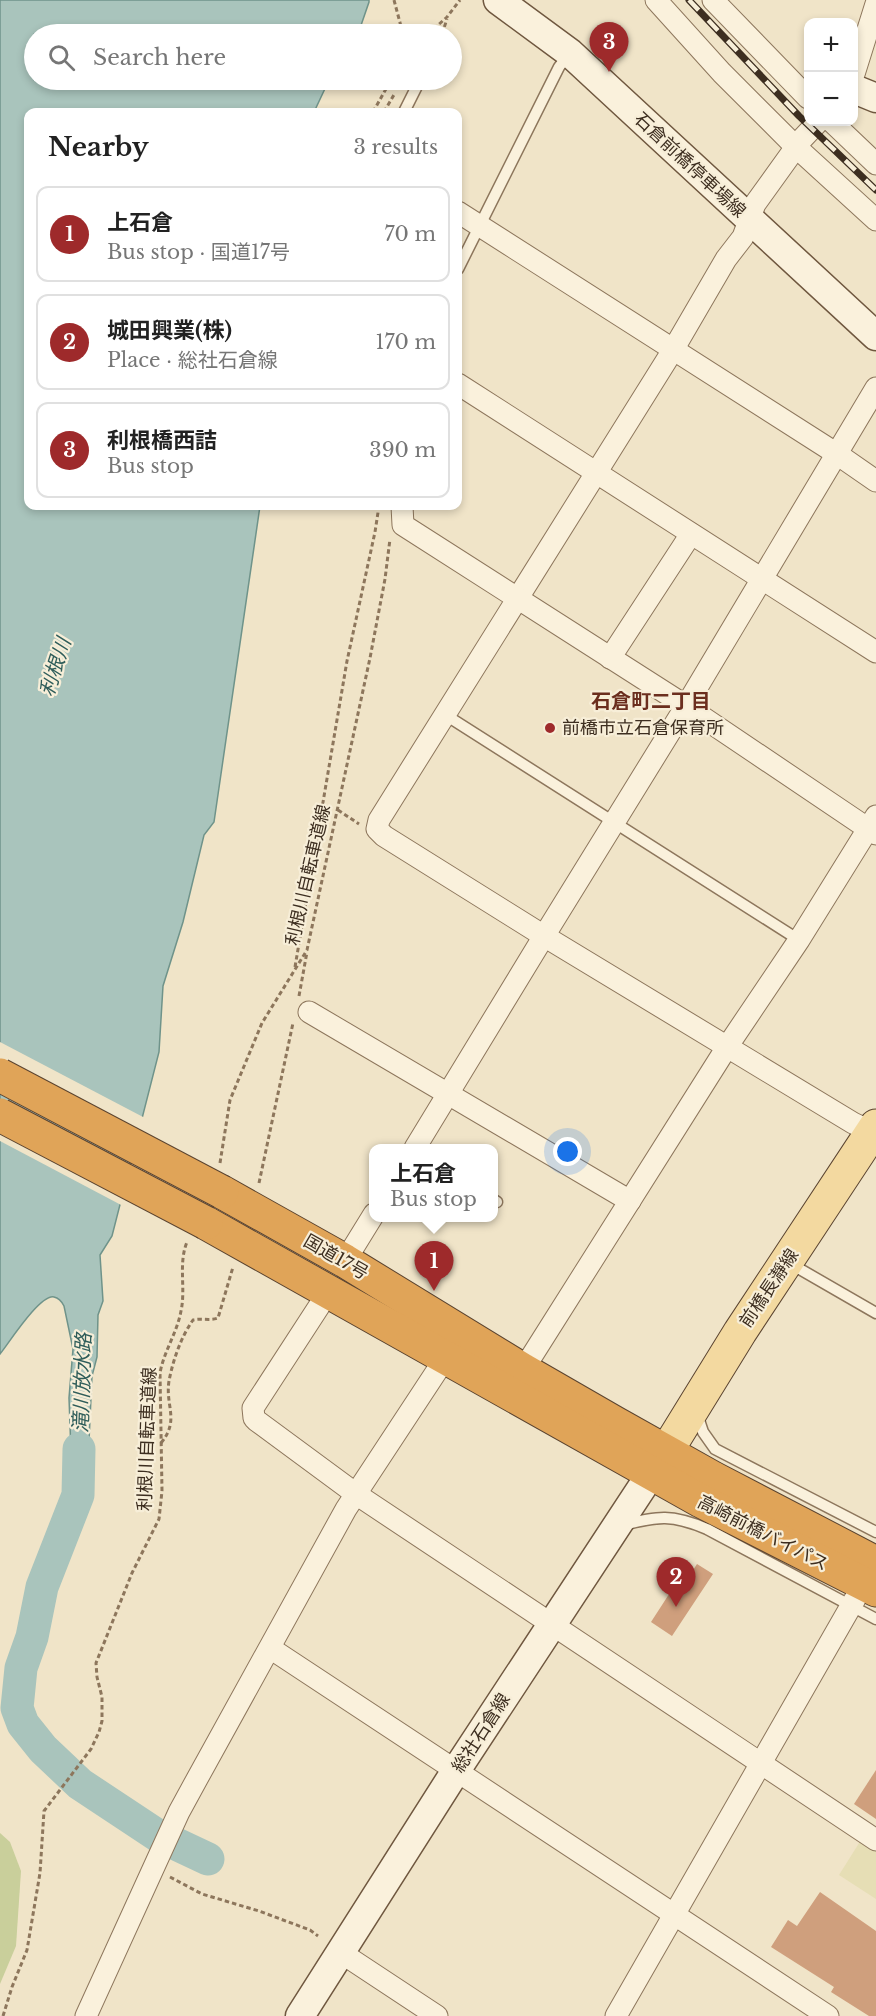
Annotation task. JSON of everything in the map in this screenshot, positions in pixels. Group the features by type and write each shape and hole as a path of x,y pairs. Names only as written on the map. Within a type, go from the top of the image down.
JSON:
{"highway":[{"name":"国道17号","path":"0,1075 220,1180 345,1261 523,1370 658,1463"},
{"name":"国道17号","path":"0,1115 197,1232 329,1291 446,1357 658,1463"},
{"name":"高崎前橋バイパス","path":"658,1463 876,1563"},
{"name":"高崎前橋バイパス","path":"658,1463 701,1501 860,1598"}],"main road":[{"name":"石倉前橋停車場線","path":"498,0 570,54 876,336"},
{"path":"858,91 876,98"},
{"name":"前橋長瀞線","path":"658,1463 874,1131"},
{"name":"総社石倉線","path":"300,2016 329,1944 457,1769 658,1463"}],"street":[{"path":"656,0 722,73 796,147 876,220"},
{"path":"713,0 804,94"},
{"path":"855,72 876,3"},
{"path":"814,126 796,147 755,204 743,237 726,259 673,350 444,714 379,820 377,829 384,836 544,936 728,1047 874,1131"},
{"path":"836,126 876,165"},
{"path":"462,215 876,481"},
{"path":"462,387 876,652"},
{"path":"418,1144 686,706 876,388"},
{"path":"402,510 404,525 873,826 728,1047 523,1370"},
{"path":"610,658 691,534"},
{"path":"300,1009 630,1201"},
{"path":"345,1261 369,1222"},
{"path":"329,1291 253,1408 257,1421 356,1494 876,1840"},
{"path":"86,2016 179,1812 356,1494 446,1357"},
{"path":"616,2016 760,1763 860,1598"},
{"path":"270,1648 457,1769 828,2016"},
{"path":"329,1944 437,2016"}],"lane":[{"path":"462,261 559,67 570,54"},
{"path":"406,108 415,90"},
{"path":"444,714 799,940"},
{"path":"787,1262 876,1313"},
{"path":"694,1405 703,1432 715,1449 876,1532"},
{"path":"617,1527 655,1517 690,1522 860,1598 876,1619"}],"path":[{"path":"394,0 400,24"},
{"path":"439,24 460,0"},
{"path":"445,24 447,17"},
{"path":"375,108 385,90"},
{"path":"386,108 397,90"},
{"path":"295,969 347,661 375,532 378,510"},
{"name":"利根川自転車道線","path":"220,1180 230,1101 262,1023 307,950 372,646 385,579 390,538"},
{"path":"338,810 349,817"},
{"path":"259,1185 300,1009 307,950"},
{"name":"利根川自転車道線","path":"3,2016 27,1950 40,1873 44,1811 91,1749 99,1732 102,1721 102,1697 96,1664 132,1573 159,1519 162,1491 160,1373 181,1312 183,1295 181,1273 184,1250 197,1232"},
{"path":"161,1443 172,1426 170,1380 180,1342 193,1320 218,1318 233,1266"},
{"path":"157,1863 202,1894 310,1930 329,1944"}],"shaded area":[{"path":"861,1840 876,1851 876,1899 839,1875"}],"green space":[{"path":"0,1833 10,1842 21,1871 16,1946 0,1984"}],"water":[{"name":"利根川","path":"0,0 369,0 361,24 24,24 24,90 324,90 316,108 24,108 24,510 259,510 214,822 204,835 183,922 163,986 159,1052 112,1236 100,1255 103,1301 98,1315 97,1357 92,1376 87,1484 78,1495 71,1452 69,1398 73,1349 64,1306 61,1302 54,1297 41,1303 25,1320 0,1354"}],"pier":[{"path":"0,1042 145,1118 134,1162 0,1092"},
{"path":"0,1099 132,1169 123,1206 0,1141"}],"building":[{"path":"697,1564 713,1574 672,1636 651,1622 673,1588 679,1592"},
{"path":"876,1770 876,1819 854,1804"},
{"path":"820,1892 876,1931 876,2016 869,2016 831,1992 834,1987 771,1947 788,1920 797,1926"}],"waterway":[{"name":"滝川放水路","path":"79,1449 78,1495 42,1587 32,1637 21,1668 17,1708 23,1724 43,1749 80,1784 157,1835 208,1859"}],"railway":[{"path":"689,0 799,116 876,190"}],"place":[{"name":"利根橋西詰","path":"609,72"},
{"name":"前橋市立石倉保育所","path":"550,728"},
{"name":"上石倉","path":"434,1291"},
{"name":"城田興業(株)","path":"676,1607"}],"district":[{"name":"石倉町二丁目","path":"651,701"}]}
